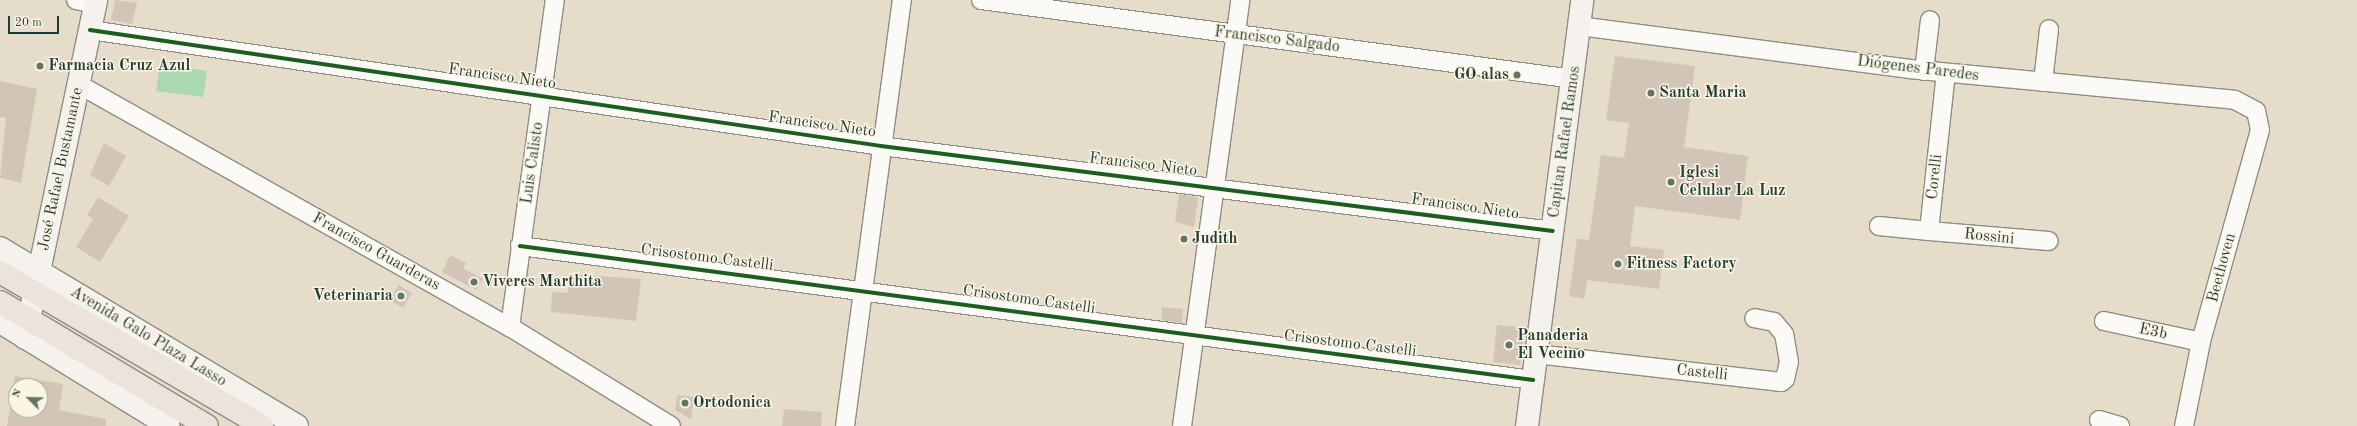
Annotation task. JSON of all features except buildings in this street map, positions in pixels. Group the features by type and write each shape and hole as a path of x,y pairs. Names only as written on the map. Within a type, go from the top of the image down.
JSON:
{"main road":[{"name":"Avenida Galo Plaza Lasso","path":"0,272 262,426"},
{"path":"0,302 26,328 207,426"}],"street":[{"name":"Luis Calisto","path":"510,327 555,0"},
{"path":"845,426 881,146 902,0"},
{"name":"Francisco Salgado","path":"981,0 1234,35 1574,79"},
{"path":"1182,426 1234,35 1240,0"},
{"name":"Capitan Rafael Ramos","path":"1527,426 1574,79 1582,0"},
{"name":"José Rafael Bustamante","path":"26,328 35,293 90,30 89,1"},
{"path":"1924,71 1930,20"},
{"name":"Diógenes Paredes","path":"1579,26 1946,74 2235,100 2256,111"},
{"path":"2043,82 2048,29"},
{"name":"Francisco Nieto","path":"90,30 543,95 881,146 1214,185 1553,231"},
{"name":"Corelli","path":"1929,231 1946,74"},
{"name":"Francisco Guarderas","path":"78,84 510,327 671,426"},
{"name":"Beethoven","path":"2189,424 2201,342 2260,130 2256,111"},
{"path":"1879,226 1929,231"},
{"name":"Rossini","path":"1929,231 2049,241"},
{"name":"Crisostomo Castelli","path":"520,246 862,289 1533,380"},
{"name":"Avenida Galo Plaza Lasso","path":"0,248 297,426"},
{"name":"Castelli","path":"1536,354 1781,382 1785,379 1789,362 1784,334 1774,322 1754,318"},
{"name":"E3b","path":"2104,321 2201,342"},
{"path":"0,322 26,328 169,426"},
{"path":"2098,420 2120,426"}],"green space":[{"path":"160,64 207,71 203,97 156,91"}],"cycle path":[{"path":"90,30 881,146 1553,231"},
{"path":"520,246 1533,380"}],"place":[{"name":"Farmacia Cruz Azul","path":"40,66"},
{"name":"GO alas","path":"1517,75"},
{"name":"Santa Maria","path":"1651,93"},
{"name":"Iglesi Celular La Luz","path":"1671,182"},
{"name":"Judith","path":"1184,239"},
{"name":"Fitness Factory","path":"1618,264"},
{"name":"Viveres Marthita","path":"474,282"},
{"name":"Veterinaria","path":"401,296"},
{"name":"Panaderia El Vecino","path":"1509,345"},
{"name":"Ortodonica","path":"685,403"}]}
